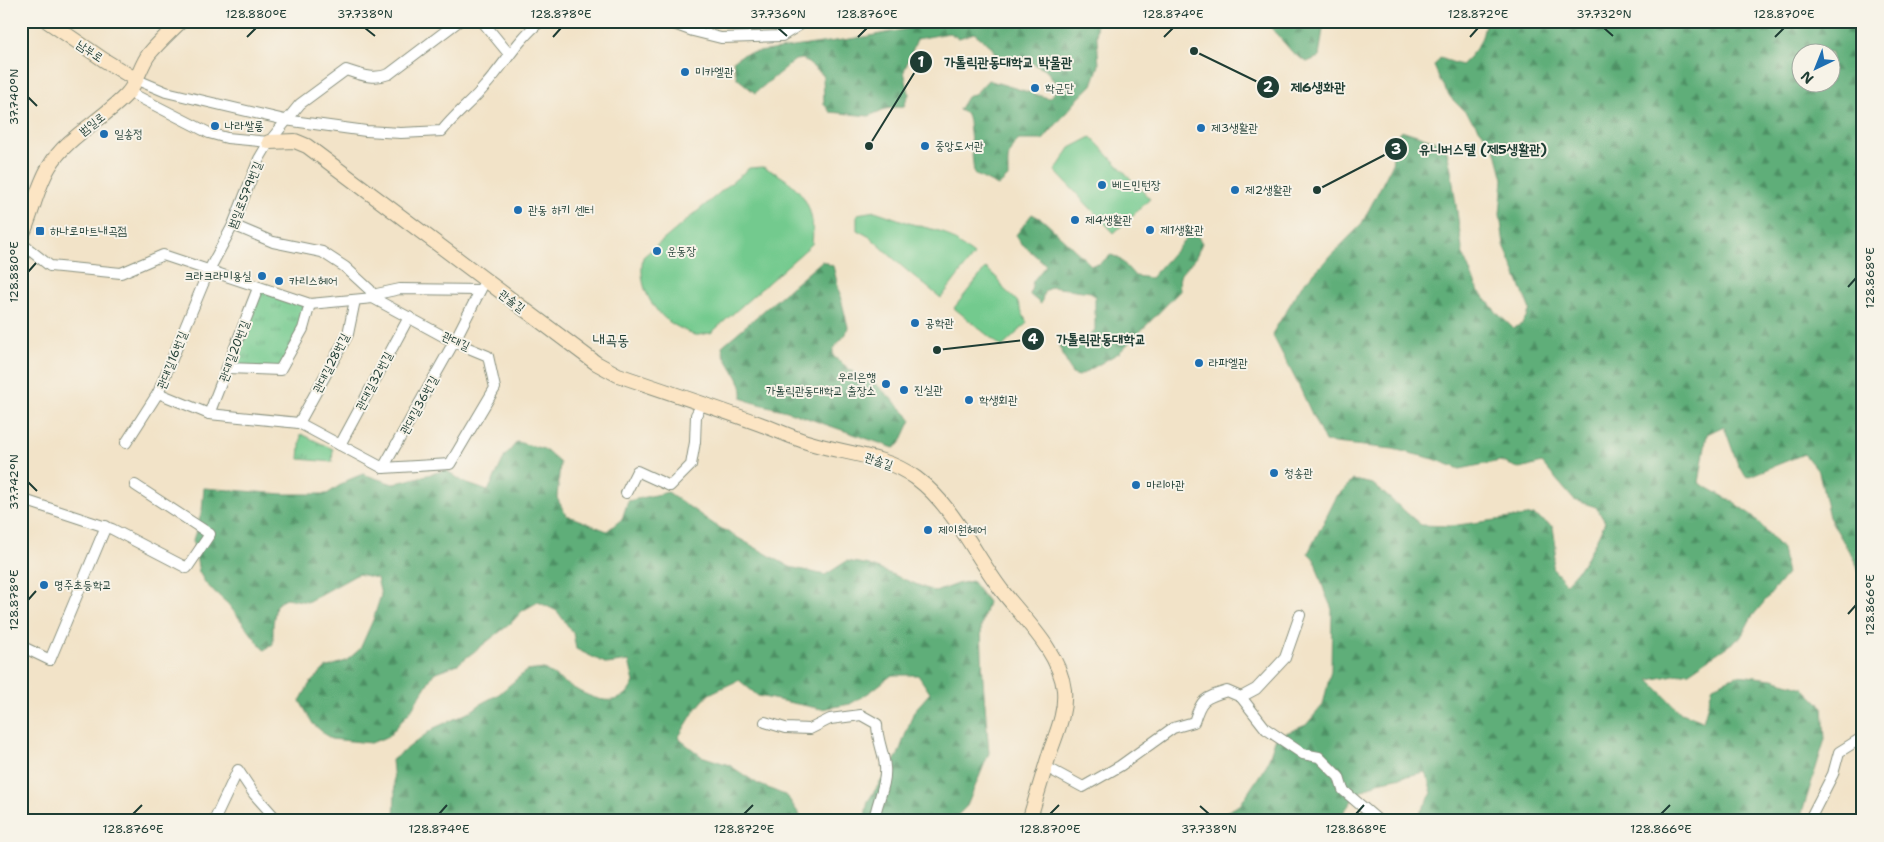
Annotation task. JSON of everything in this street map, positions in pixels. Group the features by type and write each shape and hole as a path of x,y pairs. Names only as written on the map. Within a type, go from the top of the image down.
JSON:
{"street":[{"name":"남부로","path":"47,21 135,79"},
{"name":"범일로","path":"21,238 30,218 41,182 61,151 111,110 129,92 148,55 181,21"},
{"name":"범일로579번길","path":"208,272 233,225 259,159 269,142 300,104 346,70 367,77 379,78 389,74 459,21"},
{"path":"482,21 509,54"},
{"path":"135,79 166,92 286,120 366,131 401,133 442,131 453,117 485,87 509,54 541,21"},
{"path":"666,21 693,31 721,38 782,36 806,21"},
{"path":"129,92 209,133 226,138 269,142"},
{"name":"관솔길","path":"269,142 295,141 307,146 483,285 596,364 618,375 810,443 860,455 901,468 938,497 999,586 1041,640 1060,673 1064,690 1063,712 1029,821"},
{"name":"관대길","path":"233,225 273,242 322,252 345,267 370,290 372,297 454,342 488,356 495,388 450,464 383,468"},
{"path":"21,243 50,266 121,273 163,256 310,304 372,297 400,288 483,285"},
{"name":"관대길16번길","path":"126,443 158,394 208,272"},
{"name":"관솔길","path":"454,342 483,285"},
{"name":"관대길20번길","path":"209,414 258,288"},
{"name":"관대길28번길","path":"299,424 348,334 355,300"},
{"path":"227,368 280,370 303,329 310,304"},
{"name":"관대길32번길","path":"340,445 408,317"},
{"name":"관대길36번길","path":"383,468 454,342"},
{"path":"158,394 209,414 299,424 383,468"},
{"path":"626,492 637,472 670,486 691,464 696,442 696,415 702,404"},
{"path":"21,499 106,526 187,568 210,534 135,485"},
{"path":"21,646 50,660 106,526"},
{"path":"1241,697 1256,689 1285,658 1300,615"},
{"path":"1046,767 1083,787 1120,766 1173,728 1194,722 1200,704 1212,695 1227,691 1241,697 1266,729 1303,754 1319,757 1339,777 1343,790 1379,821"},
{"path":"765,722 785,728 810,729 830,719 861,715 877,724 877,737 885,766 885,781 874,821"},
{"path":"1809,821 1833,774 1839,752 1863,737"},
{"path":"214,821 238,770 254,794 278,821"}],"green space":[{"path":"951,21 1097,21 1099,65 1092,85 1043,140 1019,140 1015,144 1010,152 1008,177 998,186 974,174 969,122 967,114 959,110 967,97 976,93 988,80 1048,98 1054,94 1056,84 1046,70 1025,60 1006,65 999,61 991,46 974,33 959,38 949,33 917,39 904,71 909,94 904,106 885,109 869,116 830,112 824,104 823,75 803,59 795,60 755,93 737,78 733,61 744,54 864,37"},
{"path":"1265,21 1324,21 1319,57 1307,62 1293,53"},
{"path":"1485,21 1863,21 1863,589 1857,565 1829,517 1819,472 1804,454 1747,477 1738,465 1724,426 1707,434 1699,483 1753,516 1782,549 1787,574 1751,618 1741,637 1689,672 1649,680 1681,713 1703,721 1713,686 1738,675 1773,679 1804,688 1823,707 1825,739 1801,816 1797,821 1415,821 1432,793 1426,772 1378,782 1357,794 1337,821 1221,821 1222,814 1240,805 1267,764 1276,737 1306,725 1323,705 1331,670 1332,609 1314,559 1308,553 1337,496 1353,480 1373,484 1421,525 1450,526 1534,515 1553,527 1556,547 1552,568 1566,583 1584,562 1605,522 1596,507 1574,500 1542,463 1521,469 1500,461 1460,469 1434,459 1393,449 1325,442 1272,334 1302,285 1361,225 1392,165 1395,138 1401,130 1445,144 1451,169 1463,255 1478,290 1498,314 1513,328 1522,324 1530,310 1504,245 1500,214 1503,179 1495,148 1469,116 1451,98 1434,66 1440,58 1461,65 1478,46 1483,34"},
{"name":"베드민턴장","path":"1091,137 1150,199 1114,233 1055,171 1070,148"},
{"path":"763,167 786,180 802,196 808,206 811,217 813,230 812,244 711,333 691,334 665,318 650,301 643,280 643,257 749,168"},
{"path":"875,211 912,224 943,232 974,255 941,298 870,237 857,230 857,214"},
{"path":"1032,214 1043,220 1091,265 1099,264 1111,255 1119,258 1135,276 1151,278 1192,232 1195,232 1202,243 1195,258 1180,276 1180,291 1120,352 1079,376 1072,374 1059,346 1062,341 1086,338 1095,330 1095,297 1091,292 1051,287 1044,292 1041,304 1030,295 1033,281 1046,265 1020,242 1016,235"},
{"path":"822,261 833,266 848,327 846,334 833,349 833,356 864,381 877,385 911,420 900,444 894,448 787,411 742,398 740,383 726,359 722,346"},
{"path":"986,268 1017,301 1027,323 1002,347 954,308"},
{"path":"258,288 310,304 280,370 227,368"},
{"path":"301,434 333,449 332,462 299,459"},
{"path":"517,442 544,449 560,463 557,498 566,515 607,531 622,519 628,501 668,492 715,525 790,567 825,575 847,561 869,565 935,592 972,581 988,602 981,627 989,753 967,806 952,821 864,821 868,801 898,755 914,711 930,693 918,675 892,675 850,704 822,709 758,696 739,680 709,694 695,710 678,738 701,756 729,765 758,784 787,796 801,817 801,821 394,821 395,793 392,760 434,728 470,712 499,694 526,671 544,669 583,693 595,698 616,700 626,694 634,682 629,661 607,664 576,649 573,633 557,611 538,602 522,611 510,624 458,664 434,673 411,710 389,736 371,743 331,739 313,724 300,701 310,683 325,668 346,661 360,649 373,620 381,595 377,578 358,574 307,602 286,598 276,605 273,624 273,644 264,650 228,604 206,584 199,572 193,540 202,511 204,488 283,494 327,494 348,480 363,474 393,484 446,470 465,483 488,491 505,456"}],"place":[{"name":"제6생화관","path":"1194,51"},
{"name":"미카엘관","path":"685,72"},
{"name":"학군단","path":"1035,88"},
{"name":"나라쌀롱","path":"215,126"},
{"name":"제3생활관","path":"1201,128"},
{"name":"일송정","path":"104,134"},
{"name":"가톨릭관동대학교 박물관","path":"869,146"},
{"name":"중앙도서관","path":"925,146"},
{"name":"베드민턴장","path":"1102,185"},
{"name":"제2생활관","path":"1235,190"},
{"name":"유니버스텔 (제5생활관)","path":"1317,190"},
{"name":"관동 하키 센터","path":"518,210"},
{"name":"제4생활관","path":"1075,220"},
{"name":"제1생활관","path":"1150,230"},
{"name":"하나로마트내곡점","path":"40,231"},
{"name":"운동장","path":"657,251"},
{"name":"크라크라미용실","path":"262,276"},
{"name":"카리스헤어","path":"279,281"},
{"name":"공학관","path":"915,323"},
{"name":"가톨릭관동대학교","path":"937,350"},
{"name":"라파엘관","path":"1199,363"},
{"name":"우리은행 가톨릭관동대학교 출장소","path":"886,384"},
{"name":"진실관","path":"904,390"},
{"name":"학생회관","path":"969,400"},
{"name":"청송관","path":"1274,473"},
{"name":"마리아관","path":"1136,485"},
{"name":"제이원헤어","path":"928,530"},
{"name":"명주초등학교","path":"44,585"}],"district":[{"name":"내곡동","path":"611,340"}]}
